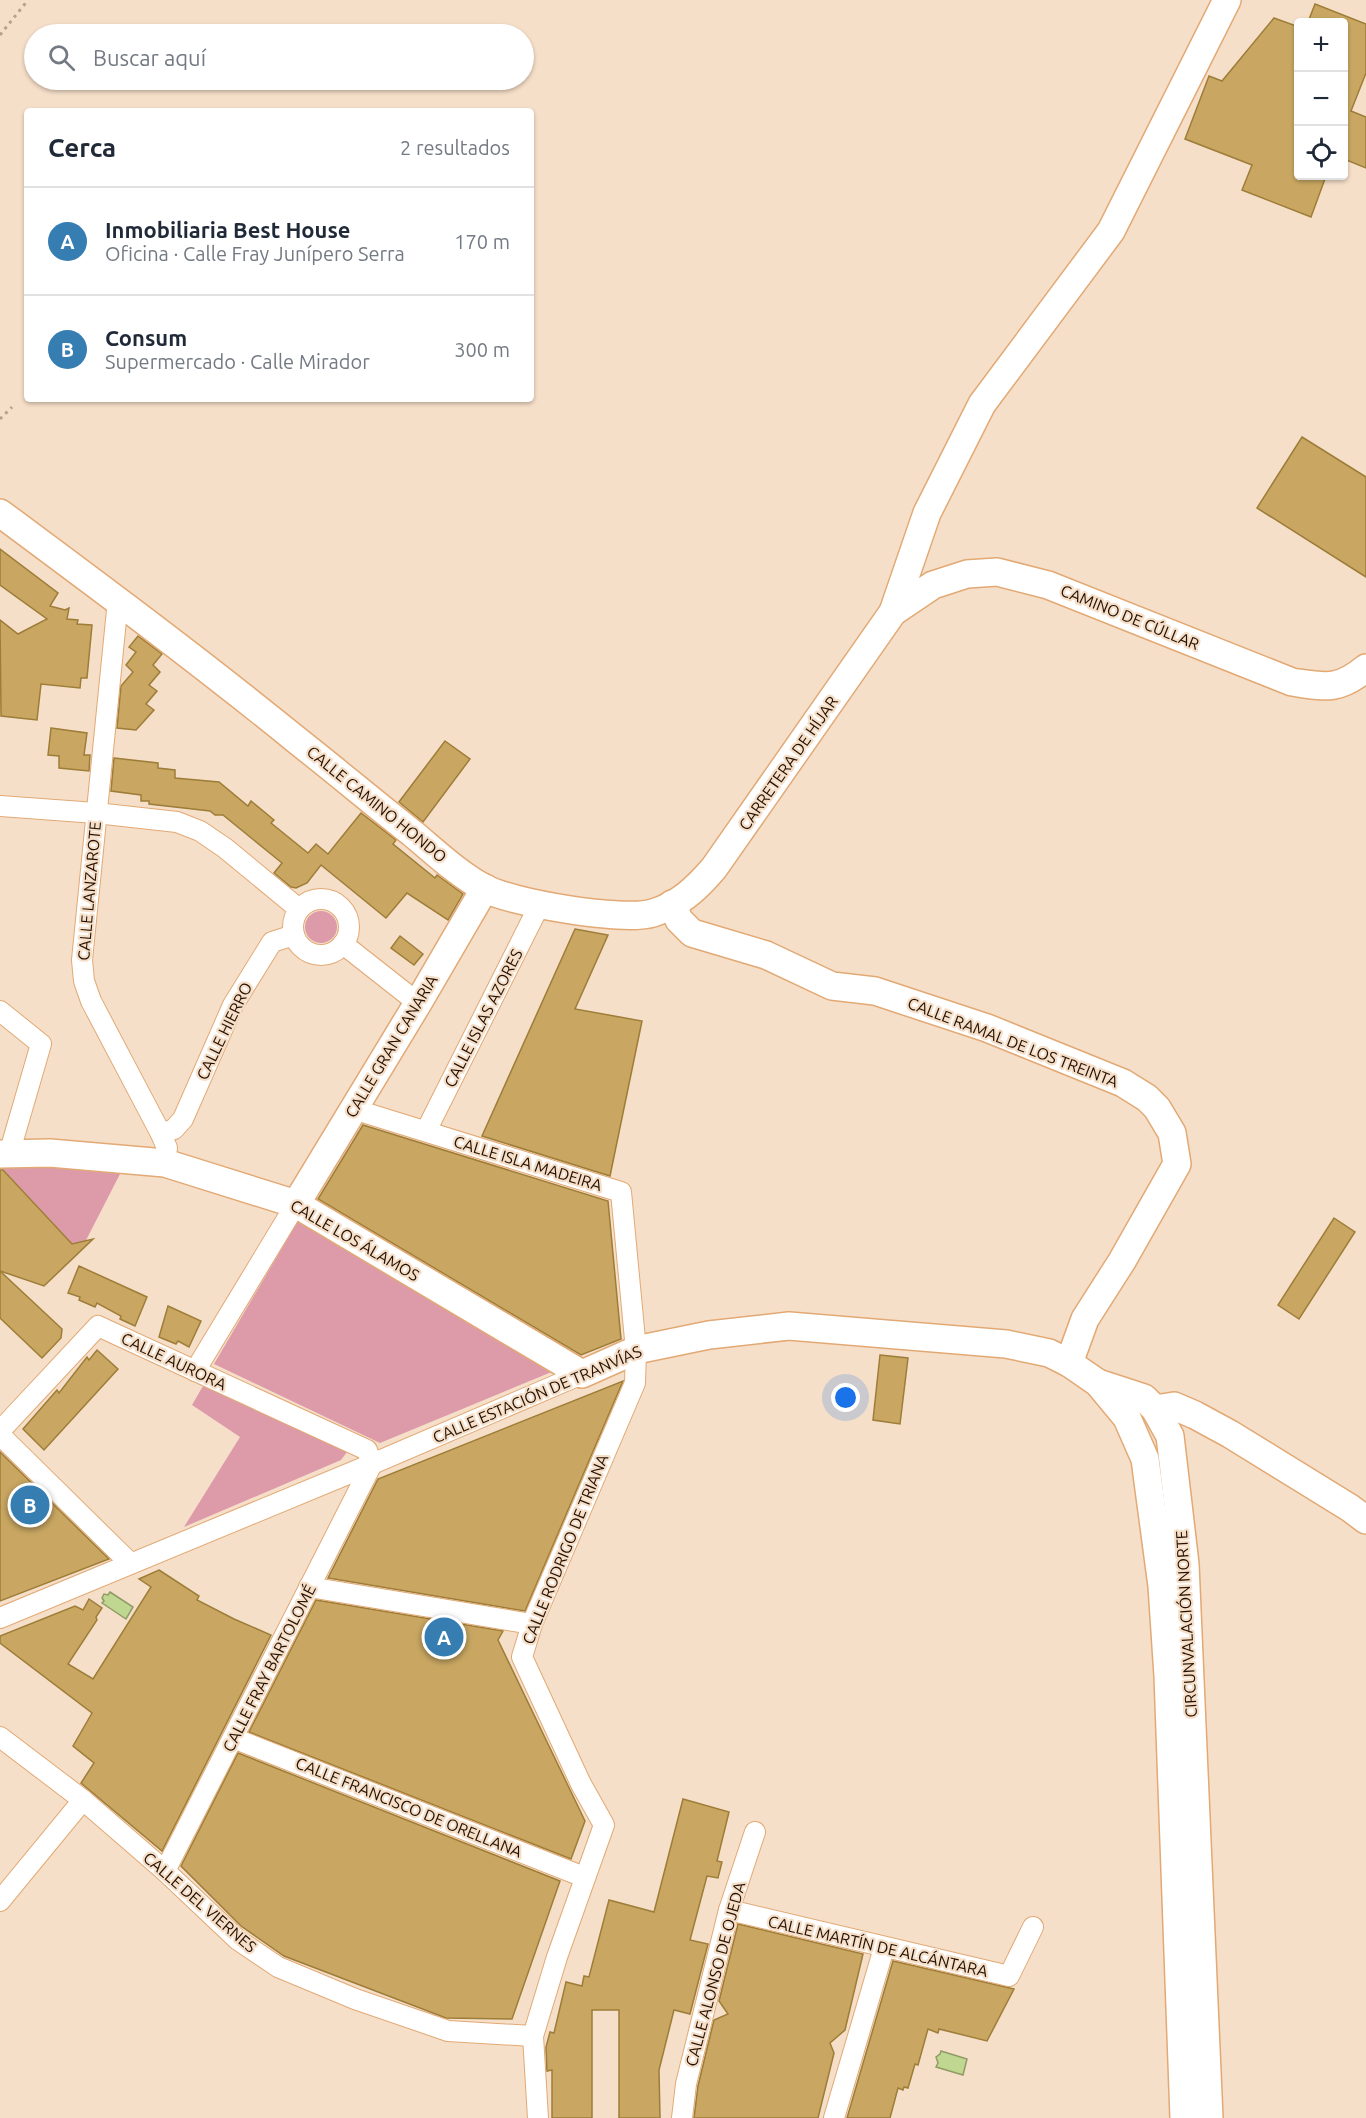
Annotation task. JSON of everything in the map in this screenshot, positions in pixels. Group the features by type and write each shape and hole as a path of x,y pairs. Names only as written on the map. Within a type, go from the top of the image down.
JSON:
{"street":[{"path":"893,612 927,513 982,404 1111,231 1227,0"},
{"name":"CALLE CAMINO HONDO","path":"0,513 118,600 280,726 444,860 485,888 540,904 634,916 654,913 672,904"},
{"name":"CAMINO DE CÚLLAR","path":"893,612 933,585 968,574 997,572 1048,585 1292,682 1329,687 1352,680 1366,668"},
{"name":"CALLE LANZAROTE","path":"118,600 82,960 84,981 91,1001 162,1134 167,1149 165,1163"},
{"name":"CARRETERA DE HÍJAR","path":"672,904 699,886 714,868 893,612"},
{"path":"0,806 177,822 200,831 225,848 299,909"},
{"name":"CALLE GRAN CANARIA","path":"296,1204 485,888"},
{"path":"315,899 334,902 342,908 349,926 348,935 343,944 329,954 313,954 305,950 294,935 294,917 299,909 306,902 315,899"},
{"name":"CALLE ISLAS AZORES","path":"426,1131 540,904"},
{"name":"CALLE RAMAL DE LOS TREINTA","path":"672,904 679,920 692,933 766,955 832,986 875,991 987,1028 1123,1083 1147,1098 1157,1108 1172,1133 1177,1164 1122,1262 1085,1319 1069,1363"},
{"name":"CALLE HIERRO","path":"162,1134 174,1129 183,1119 233,1005 272,942 294,935"},
{"path":"343,944 418,1003"},
{"path":"0,1011 41,1044 4,1154"},
{"name":"CALLE ISLA MADEIRA","path":"353,1109 621,1192 636,1350"},
{"name":"CALLE LOS ÁLAMOS","path":"4,1154 50,1153 165,1163 296,1204 582,1374"},
{"path":"195,1371 296,1204"},
{"name":"CALLE AURORA","path":"0,1433 98,1326 367,1450 372,1464"},
{"name":"CALLE ESTACIÓN DE TRANVÍAS","path":"0,1618 372,1464 636,1350 709,1335 789,1326 1006,1344 1049,1353 1069,1363 1098,1383"},
{"name":"CALLE RODRIGO DE TRIANA","path":"538,2118 533,2036 584,1876 604,1825 581,1784 522,1657 532,1624 634,1383 636,1350"},
{"name":"CIRCUNVALACIÓN NORTE","path":"1098,1383 1144,1398 1155,1409 1170,1436 1185,1564 1209,2118"},
{"name":"CIRCUNVALACIÓN NORTE","path":"1098,1383 1127,1418 1145,1459 1164,1608 1184,2118"},
{"path":"1145,1459 1147,1421 1155,1409 1174,1406 1230,1434 1366,1520"},
{"path":"0,1433 130,1563"},
{"name":"CALLE FRAY BARTOLOMÉ","path":"165,1871 372,1464"},
{"path":"309,1587 532,1624"},
{"name":"CALLE DEL VIERNES","path":"0,1737 83,1800 165,1871 238,1940 278,1967 355,1999 448,2031 533,2036"},
{"name":"CALLE FRANCISCO DE ORELLANA","path":"233,1738 584,1876"},
{"path":"0,1901 83,1800"},
{"name":"CALLE ALONSO DE OJEDA","path":"682,2118 686,2084 729,1910 755,1833"},
{"name":"CALLE MARTÍN DE ALCÁNTARA","path":"729,1910 1009,1976 1033,1927"},
{"path":"834,2118 884,1948"}],"path":[{"path":"0,34 28,0"},
{"path":"0,419 12,407"}],"shaded area":[{"path":"321,911 332,916 337,927 332,938 321,943 310,938 305,927 310,916"},
{"path":"83,1163 120,1174 80,1252 78,1243 72,1244 0,1166"},
{"path":"299,1219 554,1371 380,1443 214,1364"},
{"path":"203,1386 347,1452 341,1460 184,1527 240,1437 192,1405"},
{"path":"110,1592 133,1607 126,1619 102,1603 104,1594 108,1595"},
{"path":"941,2051 967,2059 963,2075 936,2067 938,2063 936,2057"}],"building":[{"path":"1315,4 1366,24 1366,73 1351,111 1366,117 1366,168 1348,161 1348,18 1310,18"},
{"path":"1274,18 1294,25 1294,180 1325,180 1311,217 1242,190 1252,165 1185,139 1209,76 1222,81"},
{"path":"1302,437 1366,477 1366,577 1257,508"},
{"path":"0,549 58,593 50,606 65,610 69,608 67,619 78,620 77,624 92,625 87,678 81,678 80,688 41,684 37,720 1,716 0,620 18,634 47,619 0,585"},
{"path":"138,636 162,654 153,665 160,672 149,685 157,691 146,704 154,710 136,730 117,728 121,686 133,672 126,665 136,652 129,647"},
{"path":"51,728 87,733 84,755 90,755 89,771 59,768 59,756 48,755"},
{"path":"445,741 470,759 423,822 399,802"},
{"path":"114,758 158,763 158,768 175,770 175,778 219,782 248,806 251,801 274,820 271,823 308,853 316,844 328,854 361,813 396,840 393,844 435,878 437,875 463,894 448,920 407,893 386,918 321,865 307,883 296,888 291,887 274,873 282,863 223,815 215,815 210,811 149,804 149,801 141,801 141,795 111,791"},
{"path":"575,929 608,935 575,1009 642,1021 610,1176 482,1136"},
{"path":"400,936 423,954 414,965 391,948"},
{"path":"363,1125 608,1201 621,1339 581,1355 318,1199"},
{"path":"0,1170 3,1170 72,1244 93,1239 44,1286 0,1271"},
{"path":"1334,1218 1355,1232 1299,1319 1278,1305"},
{"path":"79,1266 147,1297 135,1326 97,1303 95,1307 79,1300 80,1297 68,1293"},
{"path":"0,1271 62,1329 61,1338 42,1358 0,1318"},
{"path":"168,1306 201,1321 189,1347 178,1341 176,1344 159,1337"},
{"path":"97,1350 118,1369 44,1450 23,1429 57,1390 59,1393 87,1357 89,1360"},
{"path":"880,1355 908,1358 900,1424 873,1420"},
{"path":"623,1381 525,1611 328,1578 378,1479"},
{"path":"0,1452 109,1559 0,1601"},
{"path":"159,1570 199,1596 197,1600 271,1635 162,1851 81,1783 94,1763 73,1746 92,1713 0,1643 0,1636 75,1606 83,1610 89,1599 102,1608 96,1617 97,1620 68,1664 93,1679 151,1587 139,1579"},
{"path":"316,1600 503,1631 498,1640 585,1821 571,1859 249,1732"},
{"path":"238,1753 560,1881 512,2019 446,2018 284,1956 241,1926 181,1866"},
{"path":"683,1799 729,1812 717,1861 722,1862 718,1878 707,1876 690,1940 708,1944 690,2014 674,2010 659,2070 660,2118 619,2118 619,2010 592,2010 592,2118 552,2118 552,2070 547,2071 546,2047 550,2032 554,2033 566,1982 582,1986 584,1976 589,1977 609,1900 654,1912"},
{"path":"738,1924 863,1954 845,2030 830,2043 834,2053 818,2118 694,2118 698,2086 714,2020 728,2014 719,2001"},
{"path":"893,1961 1014,1989 987,2041 939,2029 938,2033 928,2029 918,2065 915,2064 908,2088 904,2087 903,2090 898,2088 890,2118 847,2118"}],"place":[{"name":"Consum","path":"30,1505"},
{"name":"Inmobiliaria Best House","path":"444,1637"}]}
